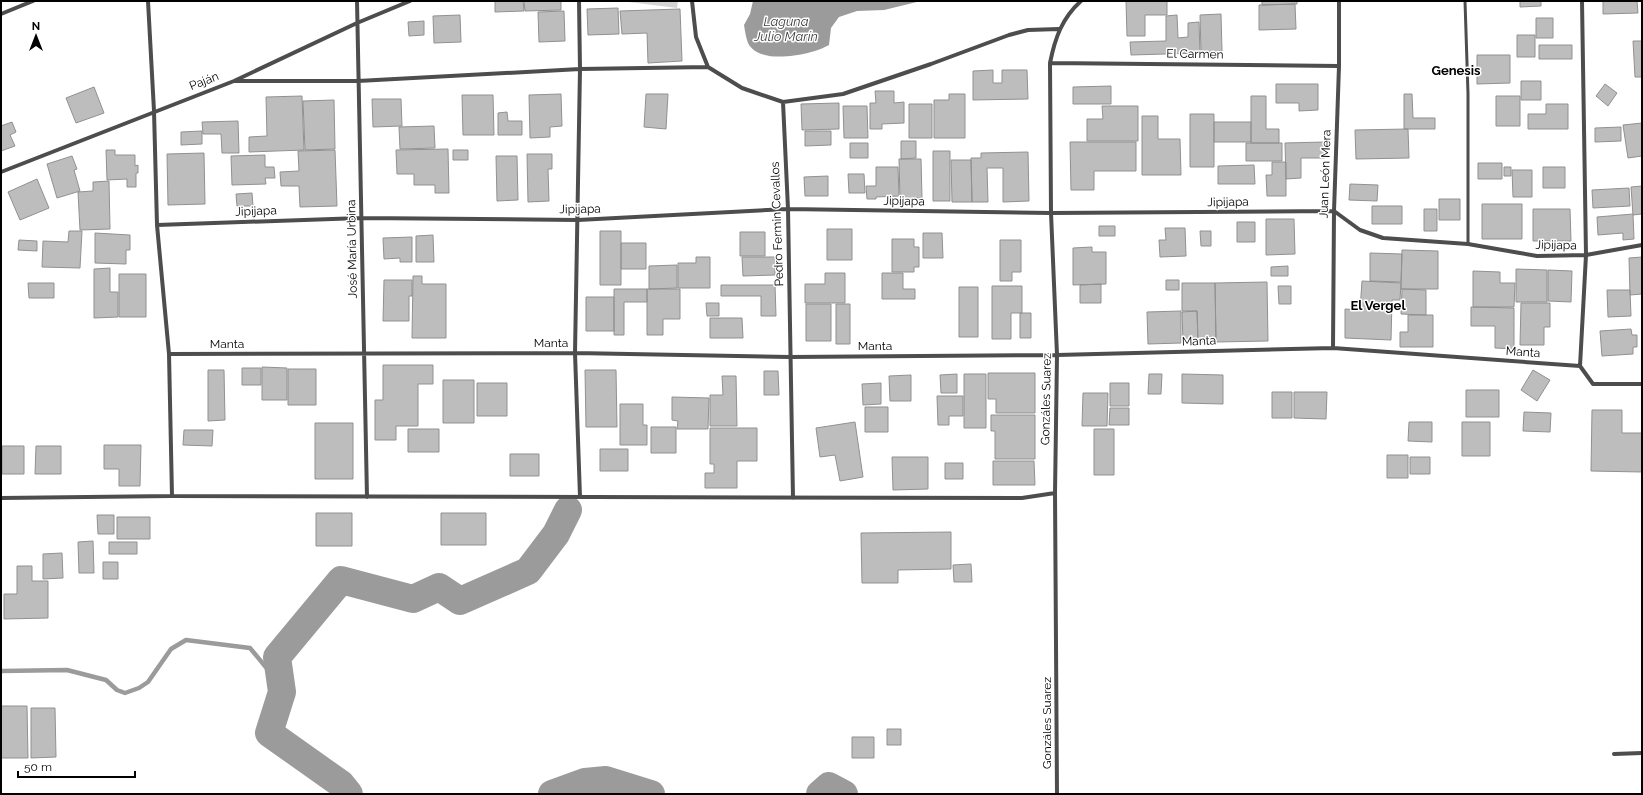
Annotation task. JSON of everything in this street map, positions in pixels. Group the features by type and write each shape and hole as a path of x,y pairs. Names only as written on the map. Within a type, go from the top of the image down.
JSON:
{"street":[{"path":"1,14 34,1"},
{"path":"148,1 154,111 157,225 169,354 172,496"},
{"name":"José María Urbina","path":"357,1 367,497"},
{"name":"Paján","path":"1,172 234,81 357,23 410,1"},
{"path":"578,1 580,69 575,353 580,497"},
{"path":"692,1 696,37 708,67"},
{"name":"Gonzáles Suarez","path":"1057,794 1055,493 1057,356 1051,213 1050,62 1054,42 1059,29 1072,10 1081,1"},
{"name":"Juan León Mera","path":"1333,348 1334,211 1339,66 1339,1"},
{"path":"1582,1 1586,255 1580,366 1593,384 1642,384"},
{"path":"234,81 358,81 580,69 708,67 742,88 783,102 843,94 932,64 1009,35 1028,30 1059,29"},
{"name":"El Carmen","path":"1050,62 1339,66"},
{"name":"Pedro Fermin Cevallos","path":"783,102 788,209 793,498"},
{"name":"Jipijapa","path":"157,225 361,218 578,220 788,209 1051,213 1334,211 1360,230 1383,238 1468,244 1537,256 1586,255 1642,245"},
{"name":"Manta","path":"169,354 575,353 790,357 1057,356 1333,348 1580,366"},
{"path":"1,498 172,496 1022,498 1055,493"},
{"path":"1614,754 1642,753"}],"lane":[{"path":"1465,1 1468,94 1468,244"}],"shaded area":[{"path":"621,1 678,1 677,8"}],"water":[{"name":"Laguna Julio Marín","path":"753,1 921,1 884,10 857,11 839,17 831,28 829,45 821,49 799,55 774,56 763,54 754,50 748,43 744,25 750,14"}],"building":[{"path":"495,1 523,1 524,11 495,12"},
{"path":"524,1 561,1 561,10 525,11"},
{"path":"1126,1 1167,1 1167,15 1145,15 1145,36 1127,36"},
{"path":"1262,1 1297,1 1297,4 1262,5"},
{"path":"1520,1 1541,1 1541,6 1520,7"},
{"path":"1603,1 1637,1 1638,13 1603,14"},
{"path":"1295,4 1296,29 1259,30 1259,5"},
{"path":"618,8 619,34 588,35 587,9"},
{"path":"680,9 682,61 648,63 647,33 622,34 620,11"},
{"path":"564,11 565,41 539,42 538,12"},
{"path":"1221,14 1222,51 1201,52 1200,15"},
{"path":"460,15 461,42 434,43 433,16"},
{"path":"1177,15 1178,38 1188,37 1188,23 1199,22 1200,53 1131,55 1130,42 1166,41 1166,16"},
{"path":"1536,18 1553,18 1553,38 1536,38"},
{"path":"424,21 424,35 409,36 408,22"},
{"path":"1517,35 1535,35 1535,57 1517,57"},
{"path":"1633,41 1642,41 1642,77 1635,77"},
{"path":"1539,45 1572,45 1572,59 1539,59"},
{"path":"1477,55 1510,55 1510,83 1477,84"},
{"path":"993,70 993,83 1002,83 1002,70 1027,70 1028,99 973,100 973,71"},
{"path":"1521,81 1541,81 1541,100 1521,100"},
{"path":"1276,84 1318,84 1318,110 1299,111 1299,103 1276,103"},
{"path":"1605,84 1617,93 1608,106 1596,96"},
{"path":"1111,86 1111,104 1073,104 1073,87"},
{"path":"94,87 104,113 76,123 66,98"},
{"path":"875,91 894,91 894,103 904,102 904,123 882,124 882,129 870,129 870,103 876,103"},
{"path":"561,94 562,126 550,127 550,137 530,138 529,95"},
{"path":"646,94 668,94 666,129 644,127"},
{"path":"949,94 965,94 965,138 934,138 934,100 949,100"},
{"path":"1404,94 1412,94 1413,118 1435,118 1435,129 1404,129"},
{"path":"462,95 493,95 494,135 463,135"},
{"path":"302,96 304,150 249,152 249,137 267,136 266,97"},
{"path":"1251,96 1266,96 1266,129 1279,129 1279,143 1251,143"},
{"path":"1496,96 1520,96 1520,126 1496,126"},
{"path":"372,99 401,99 402,126 373,127"},
{"path":"334,100 335,149 305,150 303,101"},
{"path":"839,103 839,129 802,130 801,104"},
{"path":"909,104 932,104 932,138 909,138"},
{"path":"1546,104 1568,104 1568,129 1528,129 1528,114 1546,114"},
{"path":"843,106 867,106 868,138 844,138"},
{"path":"1102,106 1138,106 1138,141 1087,141 1087,119 1103,119"},
{"path":"507,112 508,121 522,121 522,135 498,135 498,113"},
{"path":"1190,114 1214,114 1214,167 1190,167"},
{"path":"1142,116 1158,116 1158,139 1180,139 1181,175 1142,175"},
{"path":"238,121 239,153 222,153 221,134 203,134 202,122"},
{"path":"12,122 16,132 10,135 15,146 1,151 1,126"},
{"path":"1214,122 1251,122 1251,142 1214,142"},
{"path":"1642,123 1642,156 1628,158 1623,125"},
{"path":"434,126 435,148 400,149 399,127"},
{"path":"1621,127 1621,141 1595,142 1595,128"},
{"path":"1408,129 1409,158 1356,159 1355,130"},
{"path":"202,131 202,144 181,145 181,132"},
{"path":"805,131 831,131 831,145 805,146"},
{"path":"901,141 916,141 916,158 901,159"},
{"path":"1070,142 1136,142 1136,171 1094,171 1094,190 1071,190"},
{"path":"1324,142 1325,158 1301,158 1301,178 1286,179 1285,143"},
{"path":"850,143 868,143 868,158 850,158"},
{"path":"1246,143 1282,143 1282,161 1246,161"},
{"path":"448,149 449,193 435,193 435,185 414,185 414,174 397,174 396,150"},
{"path":"106,150 115,150 115,155 135,155 135,166 138,165 138,173 136,173 136,187 127,187 127,179 107,180"},
{"path":"335,150 337,206 300,207 299,186 281,186 280,172 299,171 298,151"},
{"path":"453,150 468,150 468,160 453,160"},
{"path":"933,151 950,151 950,201 933,201"},
{"path":"1028,152 1029,201 1003,202 1003,168 987,168 988,202 972,202 971,158 981,158 981,153"},
{"path":"204,153 205,204 168,205 167,154"},
{"path":"527,154 552,154 552,169 548,169 549,201 528,202"},
{"path":"265,155 265,167 274,167 275,178 265,178 266,184 232,185 231,156"},
{"path":"72,156 77,169 74,170 80,191 57,198 47,164"},
{"path":"496,156 517,156 518,200 497,201"},
{"path":"899,159 921,159 922,198 900,199"},
{"path":"951,160 971,160 972,202 952,202"},
{"path":"1272,162 1286,162 1286,196 1267,196 1266,175 1272,175"},
{"path":"1478,163 1502,163 1502,179 1478,179"},
{"path":"1254,165 1255,184 1218,184 1218,166"},
{"path":"876,167 898,167 899,196 867,199 866,186 876,186"},
{"path":"1504,167 1511,167 1511,176 1504,176"},
{"path":"1543,167 1565,167 1565,188 1543,188"},
{"path":"1512,170 1532,170 1532,197 1513,197"},
{"path":"848,174 864,174 865,193 849,193"},
{"path":"828,176 828,196 805,196 804,177"},
{"path":"37,179 49,208 20,220 8,192"},
{"path":"109,181 110,229 80,230 78,192 93,191 93,182"},
{"path":"1350,184 1378,185 1377,201 1349,200"},
{"path":"1642,186 1642,214 1633,215 1631,187"},
{"path":"1629,188 1630,206 1593,208 1592,190"},
{"path":"252,193 253,206 237,206 236,194"},
{"path":"1439,199 1460,199 1460,220 1439,220"},
{"path":"1482,204 1522,204 1522,239 1482,239"},
{"path":"1372,206 1402,206 1402,224 1372,224"},
{"path":"1424,209 1437,209 1437,231 1424,231"},
{"path":"1533,209 1570,209 1571,241 1533,241"},
{"path":"1633,214 1634,239 1623,240 1623,233 1598,235 1597,217"},
{"path":"1266,219 1294,219 1295,254 1266,255"},
{"path":"1237,222 1255,222 1255,242 1237,242"},
{"path":"1099,226 1115,226 1115,236 1099,236"},
{"path":"1165,228 1185,228 1186,256 1160,257 1159,240 1166,240"},
{"path":"827,229 852,229 852,260 827,260"},
{"path":"69,231 82,231 80,268 42,267 43,241 68,242"},
{"path":"600,231 621,231 621,285 600,285"},
{"path":"1200,231 1211,231 1211,246 1201,246"},
{"path":"740,232 765,232 765,256 740,256"},
{"path":"95,233 130,235 130,250 126,250 126,264 95,263"},
{"path":"923,233 942,233 943,258 923,258"},
{"path":"433,235 434,262 416,262 416,236"},
{"path":"412,237 412,262 400,262 400,258 384,259 383,238"},
{"path":"892,239 914,239 914,247 919,247 919,267 914,267 914,272 892,272"},
{"path":"19,240 37,241 37,251 18,250"},
{"path":"1000,240 1021,240 1021,272 1012,272 1012,281 1000,281"},
{"path":"621,243 646,243 646,269 621,269"},
{"path":"1092,247 1092,252 1106,252 1106,284 1073,285 1073,248"},
{"path":"1402,250 1438,251 1438,289 1401,289"},
{"path":"1370,253 1402,254 1401,282 1370,281"},
{"path":"696,257 710,257 710,288 678,288 678,263 696,263"},
{"path":"742,257 775,257 775,275 743,276"},
{"path":"1642,257 1642,294 1630,295 1629,258"},
{"path":"677,265 677,288 649,289 649,266"},
{"path":"1288,266 1288,276 1271,276 1271,267"},
{"path":"110,268 110,292 118,292 118,317 94,318 94,269"},
{"path":"1516,269 1547,270 1547,302 1516,302"},
{"path":"1548,270 1572,271 1571,302 1548,301"},
{"path":"1473,271 1500,272 1500,283 1515,283 1514,307 1473,307"},
{"path":"825,273 845,273 845,303 805,303 805,284 825,284"},
{"path":"882,273 903,273 903,289 915,289 915,299 882,299"},
{"path":"119,274 146,274 146,317 119,317"},
{"path":"413,276 422,276 422,284 446,284 446,338 412,338"},
{"path":"384,280 412,280 412,296 409,296 409,321 383,321"},
{"path":"1166,280 1179,280 1179,290 1166,290"},
{"path":"1362,281 1401,283 1400,300 1392,300 1391,340 1345,338 1345,309 1360,310"},
{"path":"1267,282 1268,341 1216,342 1215,283"},
{"path":"28,283 54,283 54,298 29,298"},
{"path":"1182,283 1215,283 1216,342 1198,342 1197,311 1182,311"},
{"path":"1101,284 1101,303 1080,303 1080,285"},
{"path":"721,285 775,285 776,316 761,316 761,296 721,296"},
{"path":"992,286 1022,286 1022,313 1011,313 1011,339 992,339"},
{"path":"1278,286 1291,286 1291,304 1279,304"},
{"path":"959,287 978,287 978,337 959,337"},
{"path":"614,289 647,289 647,302 624,302 624,335 614,335"},
{"path":"647,289 680,289 680,319 663,319 663,335 647,335"},
{"path":"1402,289 1426,290 1426,315 1401,314"},
{"path":"1607,290 1630,290 1631,316 1608,317"},
{"path":"586,297 614,297 614,331 586,331"},
{"path":"706,303 719,303 719,316 707,316"},
{"path":"1521,303 1550,303 1550,327 1544,327 1544,345 1520,345"},
{"path":"806,304 831,304 831,341 806,341"},
{"path":"836,304 850,304 850,344 836,344"},
{"path":"1471,307 1514,308 1514,349 1495,348 1495,326 1471,326"},
{"path":"1181,311 1181,343 1148,344 1147,312"},
{"path":"1197,311 1198,342 1183,342 1182,312"},
{"path":"1020,313 1031,313 1031,338 1020,338"},
{"path":"1408,315 1433,315 1433,347 1400,347 1400,332 1408,332"},
{"path":"710,318 742,318 743,338 710,338"},
{"path":"1631,329 1632,335 1637,335 1637,347 1633,347 1633,354 1602,356 1600,331"},
{"path":"383,365 433,365 433,384 418,384 418,426 396,426 396,440 375,440 375,400 383,400"},
{"path":"262,367 287,368 287,400 262,400"},
{"path":"242,368 261,368 261,385 242,385"},
{"path":"288,369 316,369 316,405 288,405"},
{"path":"208,370 224,370 225,420 208,421"},
{"path":"585,370 616,370 617,427 586,427"},
{"path":"1533,370 1550,380 1537,401 1521,390"},
{"path":"764,371 778,371 779,395 764,395"},
{"path":"988,373 1035,373 1035,413 996,413 996,399 988,399"},
{"path":"957,374 957,393 941,393 940,375"},
{"path":"964,374 986,374 986,428 964,428"},
{"path":"1149,374 1162,374 1161,394 1148,394"},
{"path":"1182,374 1223,375 1223,404 1182,403"},
{"path":"911,375 911,401 890,401 889,376"},
{"path":"722,376 736,376 737,426 710,426 710,395 723,395"},
{"path":"443,380 474,380 474,423 443,423"},
{"path":"477,383 507,383 507,416 477,416"},
{"path":"881,383 881,404 863,405 862,384"},
{"path":"1110,383 1129,383 1129,406 1110,406"},
{"path":"1466,390 1499,390 1499,417 1466,417"},
{"path":"1272,392 1292,392 1292,418 1272,418"},
{"path":"1294,392 1327,392 1326,419 1294,418"},
{"path":"1083,393 1108,393 1107,426 1082,426"},
{"path":"937,396 963,396 963,416 949,416 949,425 938,425"},
{"path":"672,397 709,398 708,429 677,429 678,421 672,420"},
{"path":"620,404 643,404 643,425 647,425 647,445 620,445"},
{"path":"865,407 888,407 888,432 865,432"},
{"path":"1110,408 1129,408 1129,425 1109,425"},
{"path":"1592,410 1622,410 1622,433 1642,433 1642,472 1591,471"},
{"path":"1524,412 1551,413 1550,432 1523,431"},
{"path":"991,415 1035,415 1035,459 995,459 995,431 991,431"},
{"path":"855,422 863,477 840,481 835,455 820,457 816,428"},
{"path":"1409,422 1432,422 1432,442 1408,441"},
{"path":"1462,422 1490,422 1490,456 1462,456"},
{"path":"315,423 353,423 353,479 315,479"},
{"path":"651,427 676,427 676,453 651,453"},
{"path":"710,428 757,428 757,461 737,461 737,488 705,488 705,473 714,473 714,464 710,464"},
{"path":"408,429 439,429 439,452 408,452"},
{"path":"1094,429 1114,429 1114,475 1094,475"},
{"path":"184,430 213,430 212,446 183,445"},
{"path":"104,445 141,445 140,486 119,486 119,469 104,469"},
{"path":"2,446 24,446 24,474 2,474"},
{"path":"36,446 61,446 61,474 35,474"},
{"path":"600,449 628,449 628,471 600,471"},
{"path":"510,454 539,454 539,476 510,476"},
{"path":"1387,455 1408,455 1408,478 1387,478"},
{"path":"892,457 928,457 928,489 893,490"},
{"path":"1410,457 1430,457 1430,474 1410,474"},
{"path":"993,461 1034,461 1035,485 993,485"},
{"path":"945,463 963,463 963,479 945,479"},
{"path":"316,513 352,513 352,546 316,546"},
{"path":"441,513 486,513 486,545 441,545"},
{"path":"97,515 114,515 114,534 98,534"},
{"path":"117,517 150,517 150,539 117,539"},
{"path":"951,532 951,569 898,570 898,583 862,583 861,533"},
{"path":"93,541 94,573 79,573 78,542"},
{"path":"109,542 137,542 137,554 109,554"},
{"path":"62,553 63,578 43,579 43,554"},
{"path":"103,562 118,562 118,579 103,579"},
{"path":"971,564 972,582 954,582 953,565"},
{"path":"17,566 32,566 32,581 48,581 48,618 4,619 4,594 17,594"},
{"path":"1,706 27,706 28,758 1,758"},
{"path":"31,708 55,708 56,757 31,758"},
{"path":"887,729 901,729 901,745 887,745"},
{"path":"852,737 874,737 874,758 852,758"}],"waterway":[{"path":"349,794 341,784 269,733 282,692 277,657 341,580 413,599 439,587 460,601 528,571 556,534 568,510"},
{"path":"1,671 67,670 106,680 117,690 125,693 139,688 148,682 171,649 186,640 250,648 269,671 282,692"},
{"path":"552,794 585,782 606,780 651,794"},
{"path":"820,794 829,786 844,794"}],"district":[{"name":"Genesis","path":"1456,70"},
{"name":"El Vergel","path":"1378,305"}]}
